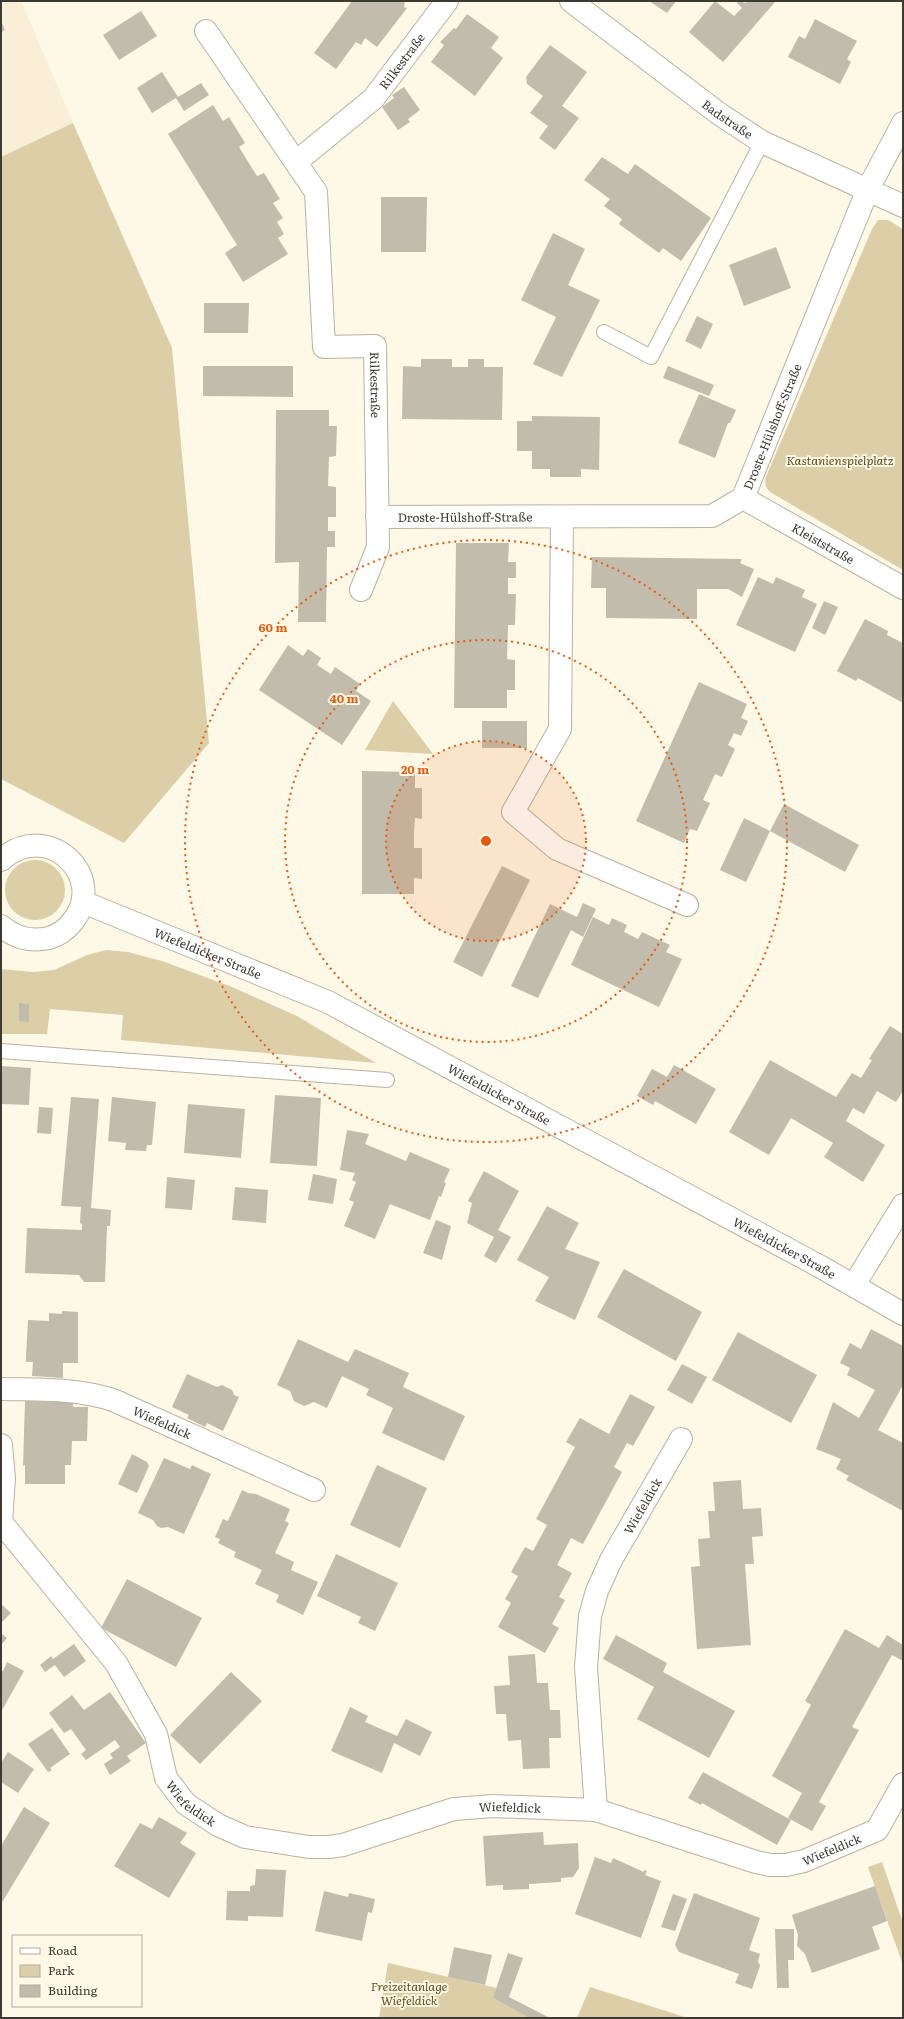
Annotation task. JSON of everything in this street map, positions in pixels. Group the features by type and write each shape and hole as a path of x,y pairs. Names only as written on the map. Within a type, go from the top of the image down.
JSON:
{"street":[{"name":"Rilkestraße","path":"296,162 373,99 447,1"},
{"name":"Badstraße","path":"570,1 718,113 762,142 903,206"},
{"name":"Rilkestraße","path":"206,31 316,192 324,347 375,346 378,547 361,590"},
{"name":"Droste-Hülshoff-Straße","path":"377,517 712,516 743,498 868,189 903,123"},
{"name":"Kleiststraße","path":"743,498 903,588"},
{"path":"562,516 560,729 513,812 557,849 687,905"},
{"path":"1,860 8,854 21,847 33,845 48,847 62,853 75,866 82,881 82,902 78,916 69,927 57,936 39,940 24,939 12,935 1,926"},
{"name":"Wiefeldicker Straße","path":"82,902 328,1002 854,1285 903,1314"},
{"path":"854,1285 903,1205"},
{"name":"Wiefeldick","path":"1,1389 75,1391 94,1394 113,1400 314,1490"},
{"name":"Wiefeldick","path":"596,1810 586,1667 590,1616 597,1591 611,1560 681,1439"},
{"name":"Wiefeldick","path":"1,1445 4,1478 1,1522 116,1663 156,1734 166,1778 186,1804 218,1825 245,1837 287,1844 329,1847 343,1845 454,1809 494,1806 596,1810 756,1862 770,1865 786,1865 822,1854 877,1830 903,1784"}],"lane":[{"path":"604,332 651,357 762,142"},
{"path":"1,1051 387,1080"}],"shaded area":[{"path":"1,1 21,1 73,123 1,157"}],"green space":[{"path":"73,123 172,348 209,743 124,843 1,779 1,157"},
{"name":"Kastanienspielplatz","path":"878,220 888,220 903,229 903,570 770,492 766,487 765,479 872,229"},
{"path":"393,701 433,754 365,750"},
{"path":"29,860 41,860 57,868 63,878 65,890 63,902 57,912 41,920 29,920 13,912 5,896 5,884 13,868"},
{"path":"106,950 128,952 162,961 232,987 297,1016 376,1063 121,1040 123,1015 50,1009 47,1034 1,1034 1,969 34,972 54,970 87,955"},
{"path":"882,1862 903,1923 903,1965 868,1867"},
{"name":"Freizeitanlage Wiefeldick","path":"388,1963 497,1988 493,1998 529,2018 379,2018"},
{"path":"590,1987 688,2018 577,2018"}],"building":[{"path":"352,1 405,1 404,7 407,8 377,47 365,38 361,45 356,42 336,69 314,53"},
{"path":"649,1 676,1 667,13"},
{"path":"715,1 734,16 742,8 737,3 739,1 746,3 748,1 776,1 723,62 689,32"},
{"path":"141,11 157,36 119,60 103,35"},
{"path":"467,14 499,37 491,48 503,58 475,96 431,62 444,45 440,42 454,28 456,29"},
{"path":"815,19 857,41 847,59 851,62 840,84 788,57 799,36 805,39"},
{"path":"1,21 5,30 1,32"},
{"path":"550,45 587,72 562,106 579,118 555,150 539,138 548,126 530,113 543,96 527,84 526,77"},
{"path":"162,72 178,97 201,83 209,95 184,111 176,98 152,113 137,88"},
{"path":"404,87 420,110 408,119 410,122 398,130 382,107 394,98 392,95"},
{"path":"213,105 223,121 229,117 245,143 239,147 257,176 264,173 280,199 273,203 283,218 277,222 284,234 278,238 288,254 243,282 225,253 237,245 168,134"},
{"path":"602,157 628,174 635,164 711,218 681,261 663,248 659,253 619,224 622,219 604,206 610,199 584,180"},
{"path":"381,197 427,197 426,252 381,252"},
{"path":"553,233 585,249 568,285 600,300 562,377 533,364 556,317 521,300"},
{"path":"776,247 791,288 744,306 729,265"},
{"path":"204,303 249,303 248,333 204,333"},
{"path":"697,316 713,324 701,349 685,341"},
{"path":"421,359 452,359 452,367 468,367 468,359 484,359 484,367 503,367 502,420 402,419 403,366 421,367"},
{"path":"203,366 293,366 293,397 203,396"},
{"path":"668,366 714,385 709,396 663,378"},
{"path":"699,394 736,410 730,423 728,423 715,458 678,443"},
{"path":"276,410 329,410 329,426 337,426 336,456 329,457 328,486 336,487 336,517 328,517 328,531 335,531 335,547 327,547 326,622 298,622 299,562 275,563"},
{"path":"532,416 600,417 599,470 581,469 581,477 550,477 550,469 532,469 532,451 517,451 517,421 532,421"},
{"path":"456,543 509,543 508,562 516,562 516,578 508,578 508,594 516,594 515,625 508,625 507,659 515,660 515,690 507,690 507,708 454,708"},
{"path":"592,557 742,559 740,563 754,569 742,597 728,589 697,589 697,619 606,618 606,588 591,588"},
{"path":"758,577 773,584 776,577 805,590 802,597 817,604 795,652 736,625"},
{"path":"824,601 838,607 825,635 812,628"},
{"path":"865,619 888,631 887,635 903,643 903,703 858,678 856,681 837,671"},
{"path":"288,645 303,656 308,649 321,658 317,665 331,674 335,667 360,684 356,691 371,701 342,745 259,690"},
{"path":"699,682 747,704 741,718 748,721 741,736 734,733 728,745 735,749 722,777 715,774 703,800 710,803 697,831 690,829 684,843 636,821"},
{"path":"482,721 527,721 527,748 482,748"},
{"path":"362,771 415,772 415,788 422,788 422,819 415,818 414,848 422,848 422,879 414,878 414,894 362,894"},
{"path":"784,804 859,845 845,872 770,831"},
{"path":"744,818 770,831 746,882 720,870"},
{"path":"502,866 530,880 482,977 453,962"},
{"path":"583,903 596,909 583,937 571,930 538,998 511,986 550,904 577,917"},
{"path":"593,917 609,925 612,918 627,925 624,932 638,939 642,932 670,945 666,952 682,959 659,1007 571,965"},
{"path":"19,1003 29,1004 29,1022 19,1021"},
{"path":"890,1026 903,1034 903,1091 896,1102 877,1091 864,1114 853,1108 846,1121 885,1145 863,1182 824,1157 833,1143 791,1118 769,1155 729,1132 770,1060 836,1097 852,1073 861,1078 872,1060 869,1059"},
{"path":"674,1065 716,1089 696,1124 655,1101 653,1105 637,1096 652,1069 667,1077"},
{"path":"1,1066 31,1068 29,1105 1,1104"},
{"path":"275,1095 321,1098 317,1166 270,1163"},
{"path":"71,1097 99,1099 91,1208 111,1210 110,1226 107,1226 105,1282 84,1282 79,1275 25,1273 27,1228 82,1230 82,1224 80,1223 81,1207 61,1206"},
{"path":"112,1097 156,1102 152,1145 147,1145 146,1151 125,1150 126,1143 108,1141"},
{"path":"188,1104 245,1109 241,1158 184,1153"},
{"path":"39,1107 53,1108 51,1134 37,1133"},
{"path":"347,1130 369,1134 365,1144 406,1161 410,1152 450,1169 444,1182 446,1183 441,1197 439,1196 430,1220 390,1204 375,1239 344,1226 354,1202 349,1200 356,1182 352,1180 355,1173 340,1170"},
{"path":"484,1171 519,1191 498,1230 511,1237 496,1263 484,1256 494,1237 467,1223 472,1203 468,1201"},
{"path":"313,1174 337,1179 333,1204 308,1200"},
{"path":"167,1177 195,1180 192,1210 165,1208"},
{"path":"235,1187 268,1190 266,1223 232,1220"},
{"path":"547,1206 579,1223 565,1249 600,1262 575,1320 535,1301 549,1277 517,1260"},
{"path":"436,1220 451,1226 442,1260 423,1253"},
{"path":"624,1269 702,1312 676,1361 597,1317"},
{"path":"62,1311 78,1312 78,1363 63,1363 63,1378 32,1376 33,1362 26,1362 28,1320 49,1321 49,1313 62,1314"},
{"path":"871,1329 903,1346 903,1385 878,1430 903,1443 903,1511 846,1480 849,1476 836,1469 841,1459 816,1449 833,1402 859,1418 875,1390 847,1375 850,1368 840,1363 850,1343 861,1349"},
{"path":"738,1332 817,1375 791,1423 712,1380"},
{"path":"298,1339 348,1362 355,1349 409,1373 403,1387 465,1416 444,1461 382,1433 393,1408 366,1395 369,1389 342,1376 327,1408 314,1402 304,1406 294,1401 290,1391 277,1385"},
{"path":"682,1364 707,1377 692,1404 667,1390"},
{"path":"187,1374 217,1387 222,1385 232,1390 234,1395 239,1397 223,1431 207,1423 205,1427 187,1418 189,1415 172,1407"},
{"path":"630,1394 655,1407 633,1446 627,1443 614,1467 622,1472 583,1544 571,1538 557,1565 572,1573 559,1597 565,1600 552,1624 559,1628 545,1653 498,1627 511,1603 505,1599 518,1576 511,1572 525,1547 533,1551 547,1525 536,1519 575,1447 566,1442 580,1418 609,1434"},
{"path":"25,1401 73,1402 73,1407 88,1407 87,1441 72,1441 71,1465 65,1465 65,1484 25,1484 25,1465 23,1466"},
{"path":"132,1454 147,1462 149,1466 137,1493 118,1484"},
{"path":"164,1458 190,1469 192,1465 211,1474 184,1534 168,1527 161,1528 157,1526 153,1520 138,1513"},
{"path":"377,1465 427,1488 400,1548 350,1525"},
{"path":"741,1480 743,1509 761,1508 763,1536 752,1537 754,1564 745,1564 751,1645 697,1649 691,1567 700,1566 698,1539 710,1538 708,1511 715,1511 713,1482"},
{"path":"242,1490 248,1493 256,1494 290,1509 285,1521 289,1523 275,1553 294,1562 291,1570 318,1582 303,1615 276,1602 279,1595 255,1584 262,1570 234,1557 236,1552 218,1543 220,1539 215,1537 223,1519 228,1521"},
{"path":"336,1554 398,1583 375,1631 358,1623 361,1617 317,1596"},
{"path":"127,1579 202,1618 176,1667 101,1628"},
{"path":"1,1604 11,1613 1,1623"},
{"path":"845,1629 879,1648 887,1635 903,1645 903,1661 892,1655 852,1727 859,1730 819,1802 826,1806 812,1831 788,1818 802,1793 772,1776 811,1705 805,1701"},
{"path":"1,1633 7,1638 1,1645"},
{"path":"616,1635 667,1663 663,1672 735,1711 709,1758 637,1719 654,1687 603,1659"},
{"path":"74,1644 86,1661 64,1677 55,1665 45,1672 40,1665 51,1656 53,1659"},
{"path":"535,1654 537,1683 548,1683 550,1710 560,1710 561,1738 549,1738 550,1768 523,1769 521,1740 508,1741 506,1714 496,1714 494,1686 510,1685 508,1656"},
{"path":"7,1662 24,1671 1,1712 1,1671 3,1671"},
{"path":"231,1672 262,1701 200,1764 170,1735"},
{"path":"110,1692 146,1743 127,1756 131,1761 110,1775 104,1764 113,1758 110,1754 120,1747 115,1740 86,1760 81,1754 86,1750 71,1729 64,1733 49,1713 72,1695 84,1710"},
{"path":"350,1707 368,1716 365,1722 397,1736 406,1719 432,1732 420,1756 394,1743 382,1773 331,1751"},
{"path":"52,1728 70,1754 50,1768 52,1770 48,1772 28,1744"},
{"path":"8,1752 34,1769 18,1793 1,1782 1,1763"},
{"path":"703,1772 791,1820 777,1845 702,1803 701,1805 688,1798"},
{"path":"24,1807 50,1823 1,1904 1,1846"},
{"path":"159,1817 187,1833 180,1843 196,1853 169,1898 114,1866 140,1823 152,1829"},
{"path":"543,1832 544,1845 578,1843 579,1868 573,1877 561,1878 561,1882 529,1884 529,1889 503,1890 503,1885 486,1886 483,1836"},
{"path":"595,1857 611,1863 613,1858 644,1872 644,1870 647,1871 645,1875 661,1881 641,1938 575,1914"},
{"path":"256,1869 286,1870 283,1917 248,1916 248,1921 226,1920 227,1891 250,1891 250,1886 255,1885"},
{"path":"875,1886 887,1921 872,1927 880,1949 812,1973 805,1954 797,1946 798,1935 792,1915"},
{"path":"324,1891 348,1897 349,1893 375,1899 372,1913 368,1912 362,1941 315,1931"},
{"path":"694,1893 760,1918 749,1950 760,1954 758,1961 760,1966 752,1989 735,1983 739,1974 679,1952 675,1945"},
{"path":"673,1894 687,1899 675,1931 661,1927"},
{"path":"775,1929 794,1929 794,1960 788,1960 789,1988 777,1988"},
{"path":"454,1947 492,1955 485,1985 448,1977"},
{"path":"508,1953 523,1958 509,1997 550,2018 529,2018 493,1998"}]}
